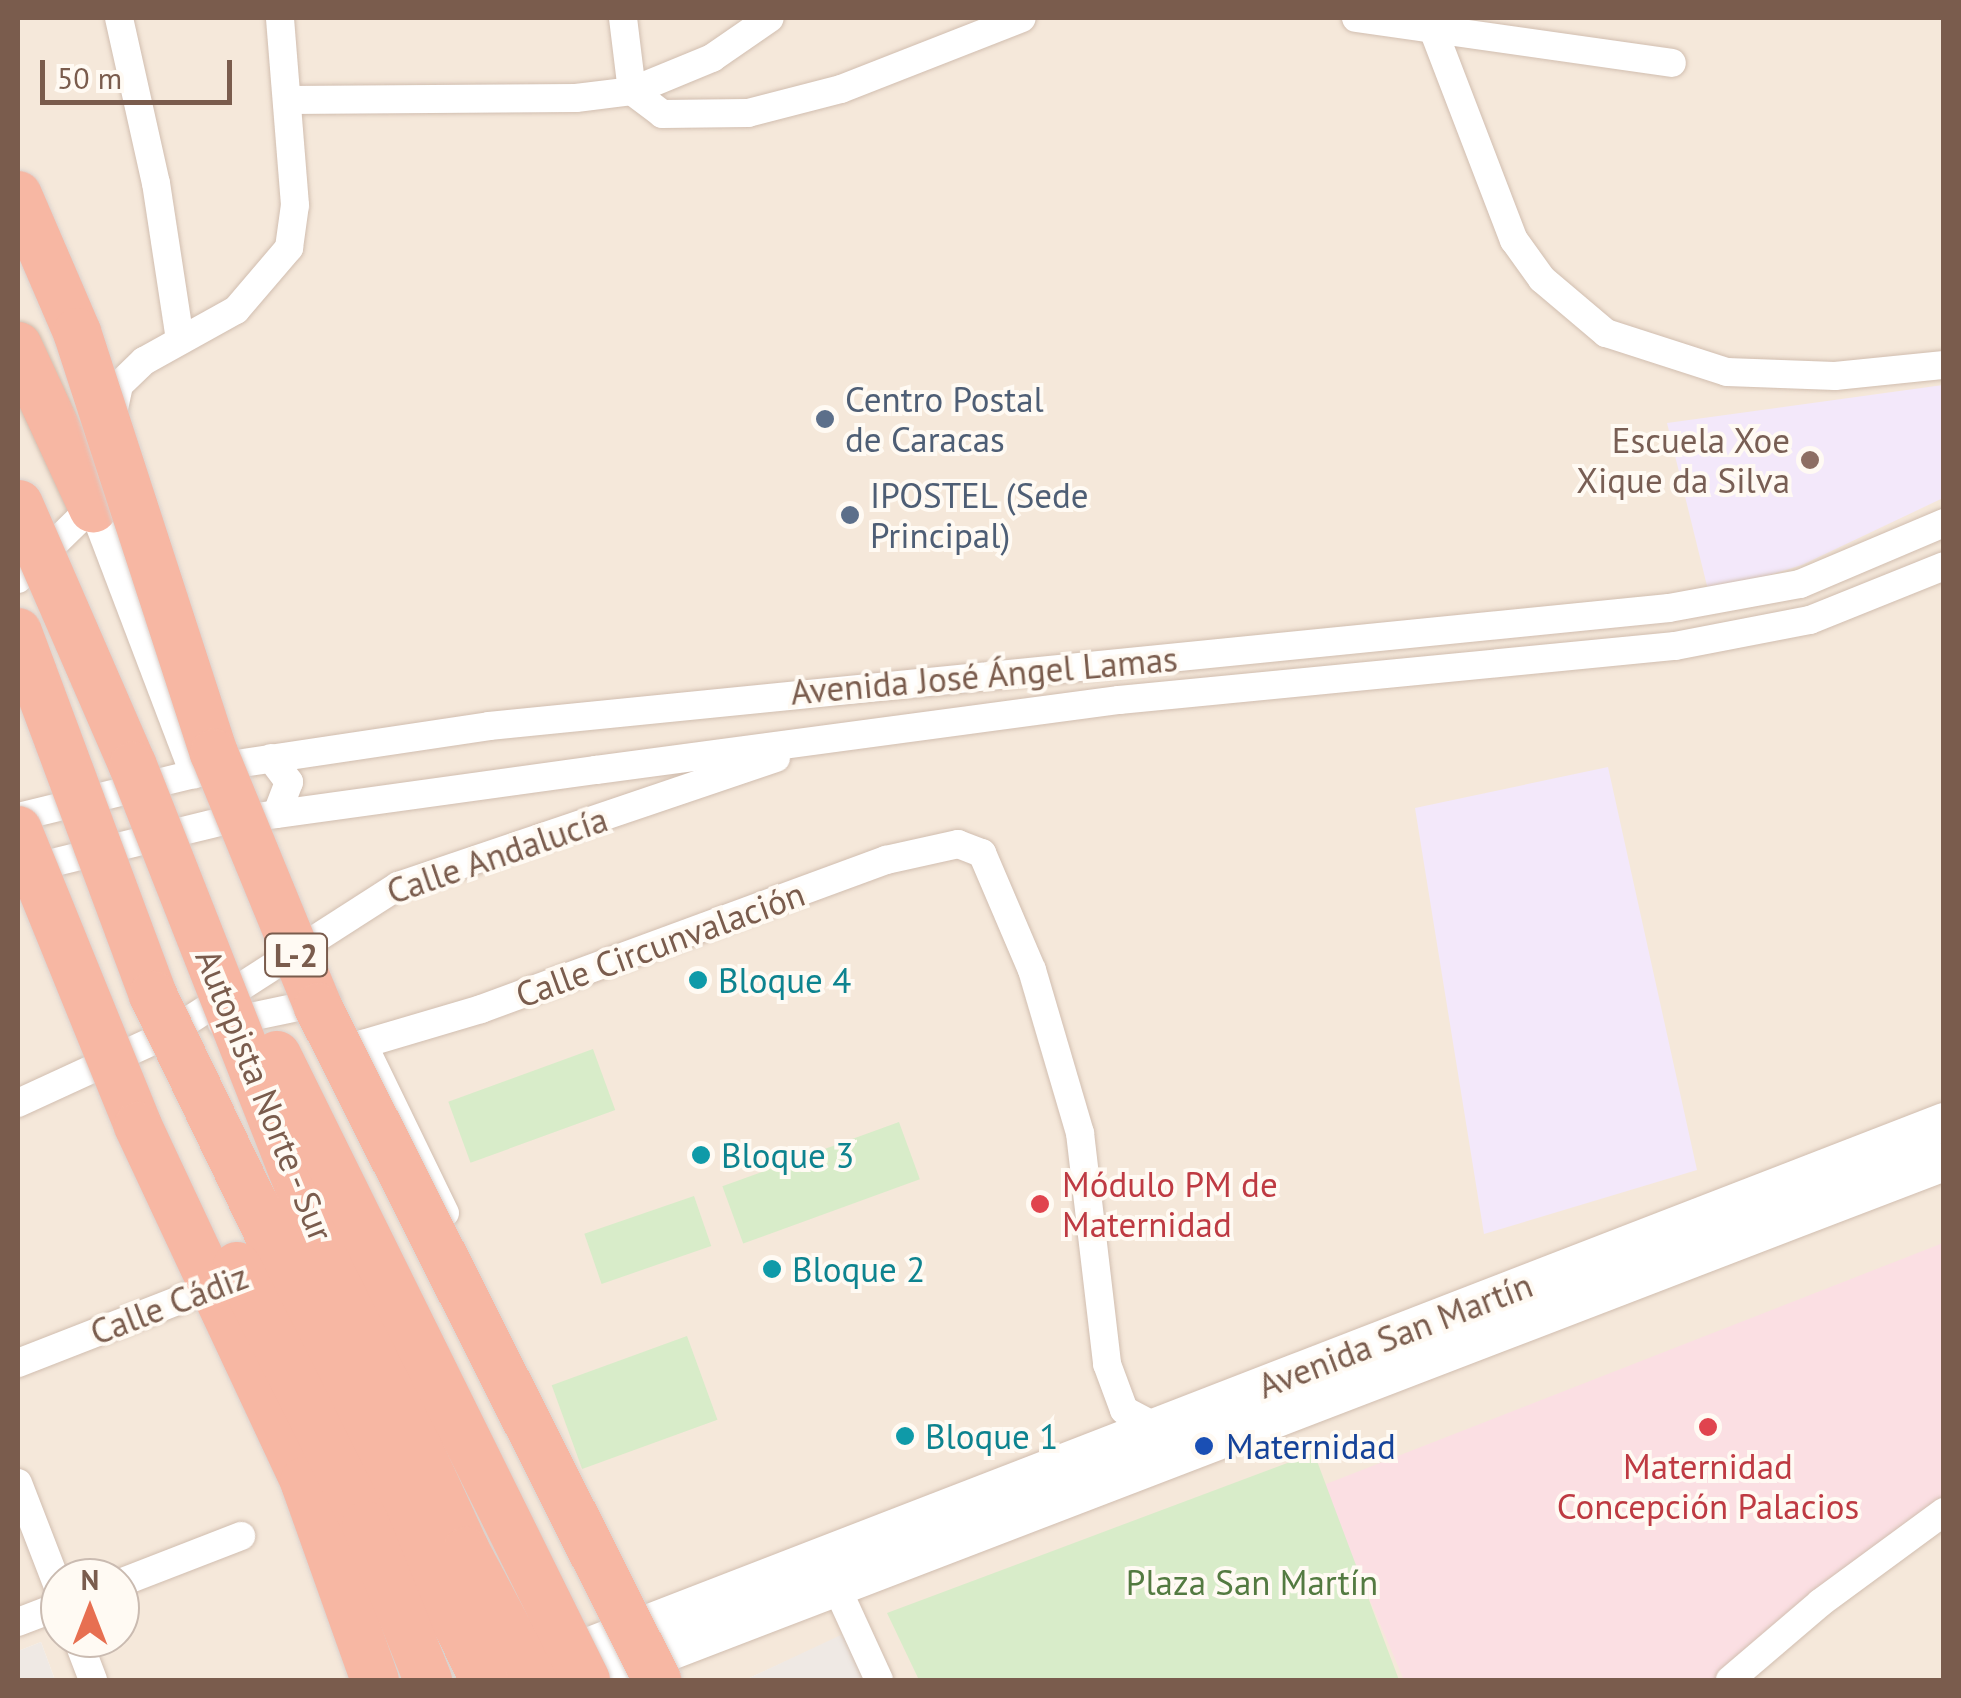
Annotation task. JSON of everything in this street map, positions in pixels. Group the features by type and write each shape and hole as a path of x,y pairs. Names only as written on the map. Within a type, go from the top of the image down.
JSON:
{"highway":[{"name":"L-2","path":"18,196 77,332 214,752 318,1007 656,1680"},
{"path":"18,346 93,508"},
{"name":"Autopista Norte - Sur","path":"18,502 133,766 300,1190 466,1552 535,1680"},
{"name":"Autopista Norte - Sur","path":"18,632 159,1015 484,1680"},
{"name":"L-2","path":"133,766 586,1680"},
{"path":"18,830 138,1126 304,1481 374,1680"},
{"path":"159,1015 142,1027 146,1072 366,1525 428,1680"},
{"name":"L-2","path":"391,1292 622,1680"}],"main road":[{"name":"Avenida San Martín","path":"511,1680 615,1632 1156,1428 1944,1122"},
{"name":"Avenida San Martín","path":"595,1680 1636,1285 1944,1162"}],"street":[{"path":"119,18 156,183 180,340"},
{"path":"18,580 114,483 112,418 119,385 180,340 236,310 290,248 294,205 280,18"},
{"path":"623,18 632,91 662,114 748,113 841,89 1022,18"},
{"path":"288,100 576,98 632,91 712,58 770,18"},
{"path":"1356,18 1436,24 1672,63"},
{"path":"1436,24 1514,240 1542,279 1606,333 1726,372 1835,376 1944,365"},
{"path":"93,508 194,774"},
{"name":"Avenida José Ángel Lamas","path":"18,817 272,758 711,700 1669,608 1800,584 1944,523"},
{"name":"Avenida José Ángel Lamas","path":"18,871 155,835 277,814 839,736 1120,700 1675,646 1810,620 1944,566"},
{"name":"Calle Andalucía","path":"18,1103 159,1015 398,886 839,736"},
{"path":"272,758 289,782 277,814"},
{"name":"Calle Circunvalación","path":"363,1044 481,1009 886,860 958,844 982,853 1032,970 1080,1133 1114,1392 1124,1410 1156,1428"},
{"path":"159,1015 336,999 429,1173 518,1411 616,1614 615,1632"},
{"name":"Calle Cádiz","path":"18,1363 321,1244"},
{"path":"18,1483 47,1558"},
{"path":"1730,1680 1820,1602 1944,1512"},
{"path":"1900,1546 1944,1534"},
{"path":"140,1575 241,1536"},
{"path":"836,1586 879,1680"}],"shaded area":[{"path":"18,18 1943,18 1943,1680 865,1680 843,1635 745,1680 55,1680 47,1658 140,1658 140,1558 40,1558 40,1642 18,1651"},
{"name":"Escuela Xoe Xique da Silva","path":"1943,385 1943,498 1802,565 1709,594 1667,423"},
{"path":"1608,767 1697,1170 1484,1234 1415,808"},
{"name":"Maternidad Concepción Palacios","path":"1943,1243 1943,1504 1746,1680 1404,1680 1321,1486"},
{"path":"843,1634 865,1680 745,1680"},
{"path":"40,1642 40,1658 47,1658 55,1680 18,1680 18,1651"}],"green space":[{"path":"593,1049 615,1110 471,1163 448,1102"},
{"path":"899,1122 920,1179 743,1244 722,1186"},
{"path":"694,1196 711,1246 602,1284 584,1234"},
{"path":"687,1336 717,1420 582,1469 552,1385"},
{"name":"Plaza San Martín","path":"1314,1453 1399,1680 919,1680 887,1613"}],"place":[{"name":"Centro Postal de Caracas","path":"825,419"},
{"name":"Escuela Xoe Xique da Silva","path":"1810,460"},
{"name":"IPOSTEL (Sede Principal)","path":"850,515"},
{"name":"Bloque 4","path":"698,980"},
{"name":"Bloque 3","path":"701,1155"},
{"name":"Módulo PM de Maternidad","path":"1040,1204"},
{"name":"Bloque 2","path":"772,1269"},
{"name":"Maternidad Concepción Palacios","path":"1708,1427"},
{"name":"Bloque 1","path":"905,1436"},
{"name":"Maternidad","path":"1204,1446"}]}
